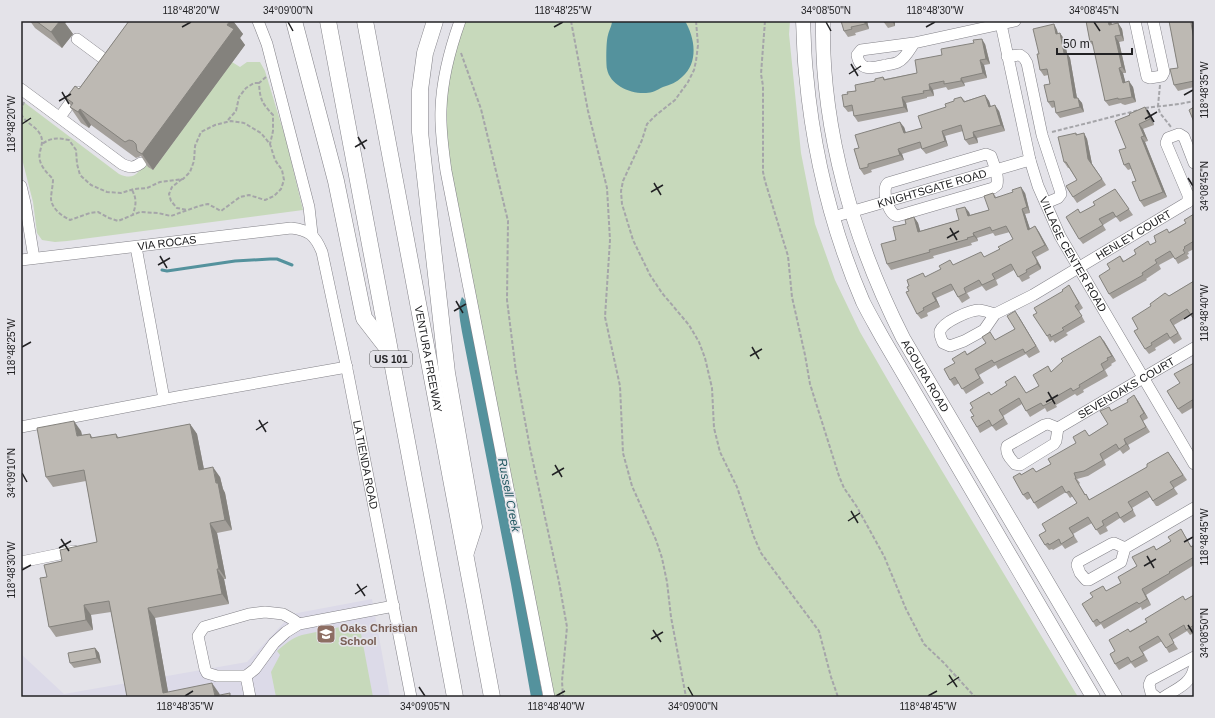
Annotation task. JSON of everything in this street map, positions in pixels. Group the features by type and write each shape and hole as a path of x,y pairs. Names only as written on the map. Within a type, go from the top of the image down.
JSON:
{"highway":[{"path":"294,21 336,181 364,318 390,350"},
{"name":"US 101","path":"328,21 454,697"},
{"name":"VENTURA FREEWAY","path":"365,21 492,697"},
{"path":"435,21 425,53 420,90 420,132 447,373 474,527 466,554"}],"main road":[{"name":"AGOURA ROAD","path":"803,21 806,72 820,166 833,217 849,266 864,303 882,337 1093,697"},
{"name":"AGOURA ROAD","path":"823,21 826,92 836,148 851,212 876,281 903,338 1115,697"}],"street":[{"path":"258,21 266,44 309,207 312,234"},
{"path":"460,21 448,59 441,108 446,171 503,455 549,697"},
{"path":"914,43 1015,21"},
{"path":"1135,21 1147,77 1150,78 1162,76 1164,72 1153,21"},
{"name":"VILLAGE CENTER ROAD","path":"1001,24 1030,160 1060,236 1194,464"},
{"path":"77,39 106,55 95,70"},
{"path":"1007,56 1020,55 1024,58 1026,63 1042,135 1061,194 1058,198 1046,203"},
{"path":"60,118 86,82"},
{"path":"21,89 122,164 134,168 141,163"},
{"path":"1174,136 1179,134 1184,136 1194,163"},
{"name":"HENLEY COURT","path":"995,314 979,310 963,315 946,324 941,329 940,336 943,343 950,346 964,341 984,330 995,314 1033,295 1191,199 1166,143 1168,138 1174,136"},
{"path":"986,154 991,156 995,169 998,182 994,188 898,216 894,216 887,202 886,185 888,183 986,154"},
{"name":"KNIGHTSGATE ROAD","path":"833,217 1030,160"},
{"path":"21,186 34,258"},
{"name":"VIA ROCAS","path":"21,260 291,228 301,229 312,234"},
{"name":"LA TIENDA ROAD","path":"312,234 318,242 322,252 411,697"},
{"path":"136,247 164,400"},
{"name":"SEVENOAKS COURT","path":"1058,428 1194,348"},
{"path":"21,427 346,367"},
{"path":"1048,424 1058,428 1056,441 1054,444 1020,465 1015,464 1009,458 1006,449 1007,446 1044,425 1048,424"},
{"path":"1126,548 1194,508"},
{"path":"21,562 74,551"},
{"path":"298,624 283,614 265,612 237,617 204,627 198,636 207,673 217,676 246,676 255,670 274,643 298,624 394,606"},
{"path":"1156,697 1151,693 1149,685 1151,680 1194,661 1193,675 1188,682 1164,697"},
{"path":"246,676 250,697"}],"path":[{"path":"570,21 588,111 607,188 610,240 605,317 620,386 623,453 632,486 656,540 663,562 686,697"},
{"path":"696,21 698,45 694,70 688,82 675,100 647,124 642,140 623,181 621,191 622,204 633,240 650,275 662,293 689,325 699,342 705,358 712,388 714,428 720,452 737,487 761,553 819,631 838,697"},
{"path":"765,21 761,74 763,86 763,172 772,207 788,256 792,297 796,318 810,384 821,421 844,488 857,507 884,556 906,609 924,644 943,662 975,697"},
{"path":"460,50 481,109 508,221 507,300 516,372 567,627 562,681 563,697"},
{"path":"227,122 236,111 239,97 246,88 254,83 259,83 267,76 274,74"},
{"path":"1158,77 1160,84 1158,106 1174,136"},
{"path":"259,83 260,97 266,108 273,116 273,131 270,144"},
{"path":"1042,135 1143,109 1179,104 1194,100"},
{"path":"21,114 24,120 40,134 42,144 39,154 40,162 45,172 53,179 51,199 55,209 62,216 70,220 98,212 118,221 140,212 158,213 171,216 188,211 198,206 208,204 220,210 240,197 249,195 265,200 274,196 281,189 284,180 282,170 275,160 270,144 261,133 244,123 231,121 215,125 201,132 195,146 194,161 190,172 172,187 169,194 171,201 177,208 188,211"},
{"path":"42,144 54,138 69,140 76,150 77,164 80,175 91,185 107,192 120,193 147,188 160,182 183,179"},
{"path":"132,190 135,196 136,206 132,215"}],"shaded area":[{"name":"Oaks Christian School","path":"372,599 390,697 21,697 21,654 64,694 247,662 292,614"}],"green space":[{"path":"464,21 790,21 789,34 801,153 815,224 835,280 860,332 897,396 1078,697 551,697 445,141 446,83"},
{"path":"232,62 240,67 247,62 260,62 265,71 286,140 303,210 67,241 55,242 42,240 37,233 33,202 21,155 21,100 119,174 128,177 137,174 145,164 153,170"},
{"path":"359,623 373,697 276,697 271,672 280,655 277,651 298,636"}],"water":[{"path":"612,21 685,21 693,42 694,50 691,65 676,82 654,91 646,93 634,92 616,84 609,75 606,57 608,35"},
{"path":"462,297 467,302 495,438 543,697 531,697 511,584 461,328 459,310"}],"building":[{"path":"36,21 60,21 51,32"},
{"path":"129,21 230,21 227,25 234,29 142,154 137,151 136,144 133,141 129,140 125,142 80,109 78,112 70,107 73,103 66,98 75,86 79,89"},
{"path":"841,21 865,21 865,24 851,27 852,29 844,31"},
{"path":"1086,21 1108,21 1109,25 1118,23 1121,35 1115,36 1122,67 1119,68 1123,83 1129,81 1132,97 1105,101 1092,41 1090,42"},
{"path":"1169,21 1194,21 1194,23 1191,23 1194,39 1194,81 1174,85 1170,69 1178,68"},
{"path":"1054,24 1056,34 1060,33 1064,53 1067,53 1074,98 1078,98 1080,107 1056,113 1054,101 1048,102 1044,85 1050,84 1047,69 1040,70 1037,54 1039,54 1033,29"},
{"path":"982,39 986,59 980,60 983,73 961,78 961,81 944,84 944,81 929,84 930,90 923,91 924,93 902,97 904,107 854,116 852,105 844,107 842,95 848,94 847,92 856,91 855,85 875,81 875,79 883,77 884,80 917,73 915,60 942,55 941,49 974,43 973,40"},
{"path":"985,95 989,107 995,105 1001,125 973,132 974,137 965,140 961,125 942,131 945,141 922,149 920,142 898,149 900,155 868,164 868,167 860,169 854,149 859,148 855,135 900,122 904,133 922,128 918,116 946,107 945,104 954,101 954,99 961,97 964,102"},
{"path":"1145,107 1150,119 1139,124 1144,136 1141,137 1163,192 1140,201 1132,182 1136,181 1129,163 1124,165 1119,150 1126,148 1115,121"},
{"path":"1194,107 1194,122 1189,110"},
{"path":"1076,133 1076,135 1084,133 1088,159 1102,179 1073,197 1066,186 1077,180 1066,162 1064,162 1058,137"},
{"path":"1021,187 1027,207 1022,209 1028,230 1035,226 1045,245 1032,252 1037,264 1026,270 1027,272 1018,277 1011,264 992,274 995,279 982,285 979,280 964,288 966,293 958,297 951,284 932,293 936,301 923,308 924,310 917,314 906,292 909,291 907,287 909,286 907,280 923,273 925,277 941,269 939,266 950,260 953,265 981,252 984,257 1000,249 998,247 1013,239 1006,226 992,231 990,227 973,233 974,236 967,238 968,239 929,250 930,252 887,264 881,244 896,240 893,227 906,224 905,220 914,217 918,232 959,220 956,209 965,207 968,216 989,210 984,196 993,193 995,198 1013,192 1012,190"},
{"path":"1115,189 1129,209 1116,217 1113,212 1099,219 1103,225 1079,239 1066,217 1078,209 1080,213 1095,205 1093,202"},
{"path":"1194,214 1194,241 1184,247 1185,248 1183,250 1185,253 1175,259 1170,251 1155,260 1157,263 1142,273 1143,275 1109,294 1099,276 1110,269 1107,264 1120,256 1123,262 1136,254 1134,250 1148,241 1150,245 1156,242 1154,236 1167,229 1169,233 1186,223 1184,220"},
{"path":"1194,281 1194,317 1193,318 1187,309 1170,320 1178,333 1170,338 1167,333 1151,343 1152,345 1145,349 1134,331 1138,329 1132,318 1151,306 1150,304 1165,293 1169,296"},
{"path":"1069,285 1079,303 1075,306 1082,316 1062,328 1064,330 1051,337 1050,334 1047,336 1033,315 1037,313 1034,308 1063,291 1062,290"},
{"path":"1015,311 1036,346 1025,353 1023,349 994,363 992,360 975,369 980,378 962,389 955,377 950,380 944,369 955,363 952,359 965,351 967,355 986,343 982,337 990,332 995,340 1015,329 1007,316"},
{"path":"1100,336 1112,356 1107,358 1108,360 1101,364 1104,370 1079,385 1080,387 1073,391 1071,388 1052,399 1053,401 1043,406 1041,403 1026,411 1019,398 999,410 1004,418 992,426 989,420 977,427 971,417 974,416 970,410 973,408 970,403 989,392 991,395 1007,385 1005,382 1015,376 1026,393 1039,386 1033,375 1048,366 1051,372 1063,361 1061,359"},
{"path":"1194,363 1194,399 1178,409 1167,391 1180,383 1174,374"},
{"path":"1134,395 1144,413 1140,416 1146,427 1124,439 1126,444 1119,449 1116,444 1100,454 1103,460 1084,471 1074,473 1075,478 1085,495 1086,494 1089,500 1147,467 1147,464 1168,452 1183,475 1170,482 1174,488 1153,501 1147,491 1128,502 1133,510 1120,518 1117,512 1102,521 1104,525 1096,530 1088,517 1069,528 1074,536 1061,544 1059,539 1049,545 1048,543 1045,545 1039,535 1046,531 1042,524 1077,503 1069,491 1066,493 1062,486 1034,503 1028,492 1023,495 1013,477 1020,473 1021,475 1033,468 1036,472 1051,464 1048,459 1076,443 1073,437 1085,430 1089,436 1108,424 1100,411 1109,407 1111,411 1128,402 1127,400"},
{"path":"74,421 77,436 90,434 91,438 116,434 117,438 190,424 199,470 213,467 216,483 218,483 225,520 210,523 219,569 217,569 222,594 148,608 163,693 212,683 215,696 230,693 230,697 127,697 109,601 84,605 86,620 49,627 40,578 47,577 44,565 62,561 60,550 97,542 84,470 46,477 37,428"},
{"path":"1181,529 1191,547 1194,545 1194,557 1142,589 1147,599 1139,604 1137,602 1100,623 1097,619 1093,622 1082,604 1093,597 1090,593 1103,586 1106,591 1121,583 1118,577 1137,566 1132,557 1154,546 1156,550 1171,541 1168,537"},
{"path":"1194,595 1194,625 1186,630 1184,625 1169,634 1174,643 1166,648 1158,636 1139,647 1144,655 1131,662 1128,657 1115,664 1110,654 1115,651 1109,640 1128,629 1130,632 1147,622 1145,619 1183,596 1185,600"},
{"path":"95,648 97,658 70,663 68,653"}],"waterway":[{"path":"162,270 167,271 235,261 270,259 277,259 292,265"}],"place":[{"name":"Oaks Christian School","path":"326,634"}],"water label":[{"name":"Russell Creek","path":"509,495"}]}
